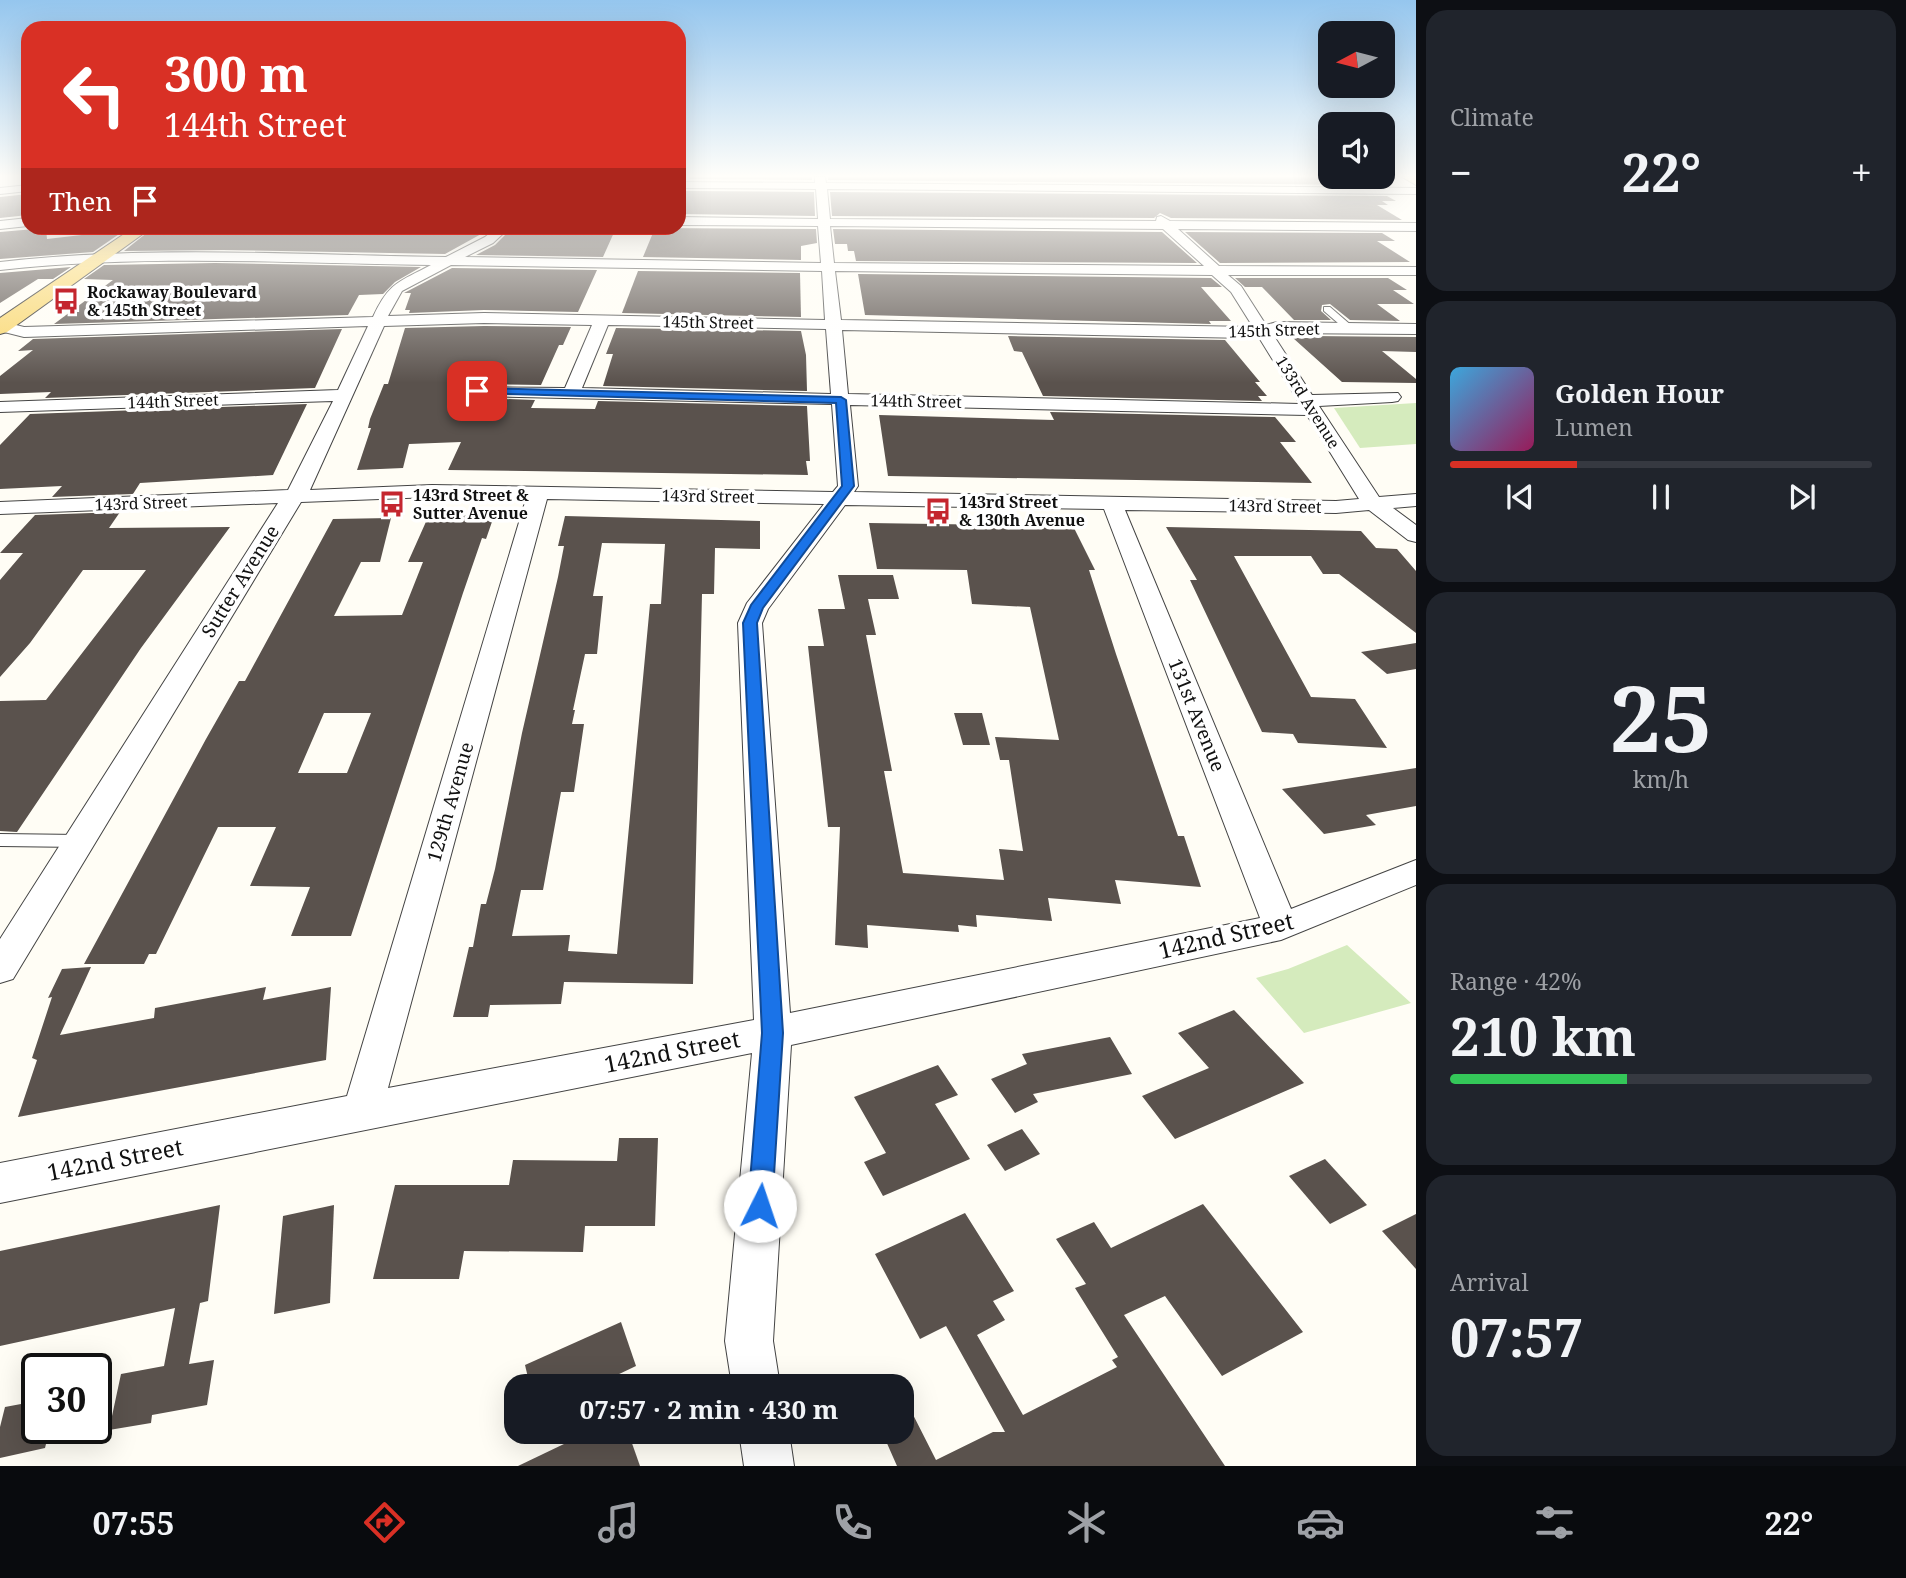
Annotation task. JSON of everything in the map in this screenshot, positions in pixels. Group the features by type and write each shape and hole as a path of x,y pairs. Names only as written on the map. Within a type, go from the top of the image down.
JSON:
{"main road":[{"path":"1,327 118,245"}],"street":[{"name":"Sutter Avenue","path":"0,969 304,484 390,295 397,288 479,245"},
{"path":"755,1374 749,1341 773,1033 750,623 756,608 848,486 827,245"},
{"name":"133rd Avenue","path":"1189,245 1236,289 1371,503 1416,535"},
{"path":"0,266 103,256 829,268 1416,271"},
{"name":"145th Street","path":"1,327 28,331 484,318 1235,332 1262,331 1277,327 1416,329"},
{"path":"570,393 602,320"},
{"name":"144th Street","path":"477,391 841,400 1310,405 1392,397"},
{"name":"144th Street","path":"0,407 345,395"},
{"name":"143rd Street","path":"8,508 432,491 1336,507 1416,500"},
{"name":"129th Avenue","path":"362,1111 538,494"},
{"name":"131st Avenue","path":"1112,503 1282,927"},
{"path":"0,523 8,508"},
{"name":"142nd Street","path":"0,1183 773,1033 1282,927 1416,872"},
{"path":"766,1444 769,1466"}],"lane":[{"path":"1326,309 1349,328"},
{"path":"0,840 80,841"}],"green space":[{"path":"1416,403 1416,444 1360,448 1334,408"},
{"path":"1347,945 1411,1003 1304,1033 1256,978 1288,969"}],"building":[{"path":"0,245 103,245 93,252 0,259"},
{"path":"131,245 461,245 445,254 124,251"},
{"path":"494,245 608,245 603,257 476,255"},
{"path":"648,245 804,245 801,246 801,260 643,257"},
{"path":"847,245 1177,245 1197,263 856,261 854,251 848,251"},
{"path":"1200,245 1384,245 1410,262 1220,263"},
{"path":"215,263 421,267 395,282 383,294 359,295 348,315 54,324 113,280 84,279 104,265"},
{"path":"71,267 53,279 38,279 0,303 0,273"},
{"path":"452,268 597,270 578,312 484,310 409,313 410,310 405,310 411,293 404,293"},
{"path":"638,271 800,273 801,317 622,313"},
{"path":"858,274 1211,278 1222,287 1201,287 1231,321 1209,321 1211,324 865,315"},
{"path":"1235,278 1388,278 1407,290 1393,290 1414,304 1377,304 1400,321 1350,320 1330,304 1322,305 1321,311 1331,320 1294,320 1262,287 1245,287"},
{"path":"571,327 563,345 559,345 541,385 471,384 465,392 476,398 535,400 531,408 595,409 598,401 807,406 810,461 806,461 808,475 448,470 461,442 409,444 403,468 357,470 371,428 368,428 370,419 384,384 388,384 405,328"},
{"path":"616,328 801,331 806,355 807,391 603,386 613,354 606,354"},
{"path":"342,329 315,388 45,398 51,392 0,394 0,376 33,350 18,351 33,339"},
{"path":"1008,336 1225,340 1260,382 1255,382 1267,396 1258,396 1262,401 1043,396 1022,352 1014,351"},
{"path":"1311,336 1416,337 1416,352 1382,351 1416,379 1416,383 1342,382 1293,338 1313,338"},
{"path":"307,404 273,475 140,483 133,494 52,497 62,486 0,489 0,445 30,414"},
{"path":"1050,412 1275,417 1296,442 1280,442 1312,483 888,476 879,415 1054,420"},
{"path":"120,512 109,528 230,527 141,648 17,832 0,831 0,701 46,700 146,570 83,570 30,643 0,677 0,580 23,553 0,553 35,515"},
{"path":"429,515 494,516 486,539 482,538 463,593 351,936 291,936 310,887 250,886 276,827 218,827 156,954 149,954 144,964 84,964 206,739 239,681 245,681 333,519 391,518 380,562 361,562 334,616 402,615 423,562 408,562","holes":["324,713 371,713 347,773 298,773"]},
{"path":"565,516 760,521 760,549 715,548 714,594 702,594 693,984 564,982 561,1004 490,1005 488,1017 453,1017 469,947 473,947 481,904 486,904 495,869 564,546 558,546","holes":["602,543 665,544 661,604 650,604 617,954 568,951 570,935 512,936 521,890 543,890 561,792 574,792 584,724 572,724 573,710 585,654 597,654 603,596 593,596"]},
{"path":"869,523 1073,526 1095,570 1089,570 1116,654 1178,836 1184,836 1201,887 1115,880 1121,904 1048,898 1052,921 976,915 977,927 958,925 959,932 867,925 868,948 835,945 840,827 828,827 808,646 824,646 818,609 845,609 838,575 893,575 899,599 868,599 876,635 866,635 892,771 884,771 903,873 1004,880 999,849 1023,851 1009,760 1000,760 995,737 1059,740 1030,607 972,604 967,570 877,569"},
{"path":"1166,527 1361,531 1376,548 1397,549 1416,571 1416,633 1339,574 1323,574 1311,556 1234,556 1311,697 1355,699 1387,748 1298,743 1293,734 1262,732 1190,580 1197,580"},
{"path":"1416,643 1416,669 1387,674 1361,652"},
{"path":"954,713 982,713 990,745 963,745"},
{"path":"1416,768 1416,806 1366,815 1376,825 1324,834 1282,789"},
{"path":"91,967 60,1035 154,1018 155,1008 266,987 263,1000 331,987 326,1060 18,1117 37,1060 32,1058 52,997 48,998 62,969"},
{"path":"1234,1010 1304,1083 1175,1139 1142,1096 1209,1068 1178,1033"},
{"path":"1110,1037 1132,1074 1033,1094 1038,1102 1015,1113 991,1079 1027,1064 1022,1054"},
{"path":"938,1065 958,1095 935,1104 970,1159 883,1196 864,1162 886,1153 854,1097"},
{"path":"1022,1129 1040,1154 1005,1171 987,1145"},
{"path":"619,1138 658,1138 655,1226 585,1226 583,1252 464,1251 459,1279 373,1279 395,1185 509,1185 513,1160 617,1161"},
{"path":"1325,1159 1367,1205 1330,1224 1289,1176"},
{"path":"1203,1204 1303,1332 1222,1376 1165,1296 1124,1315 1225,1466 897,1466 887,1444 914,1444 914,1417 936,1460 993,1432 1005,1432 946,1326 920,1339 875,1254 965,1213 1014,1291 993,1301 1005,1320 977,1335 1023,1415 1117,1367 1112,1360 1118,1357 1075,1288 1086,1284 1056,1239 1094,1222 1111,1248"},
{"path":"220,1205 208,1301 200,1303 189,1364 214,1360 207,1405 152,1415 151,1423 112,1430 112,1416 121,1374 164,1366 175,1308 0,1346 0,1251"},
{"path":"334,1205 330,1303 274,1314 283,1216"},
{"path":"1416,1214 1416,1269 1382,1231"},
{"path":"621,1322 636,1366 619,1374 527,1374 525,1365"},
{"path":"21,1404 21,1444 46,1444 45,1448 0,1458 0,1427 5,1407"},
{"path":"564,1444 632,1444 640,1466 518,1466"}],"place":[{"name":"Rockaway Boulevard & 145th Street","path":"66,301"},
{"name":"143rd Street & Sutter Avenue","path":"392,504"},
{"name":"143rd Street & 130th Avenue","path":"938,511"}],"route":[{"path":"477,391 841,400 848,486 756,608 750,623 773,1033 760,1206"}]}
